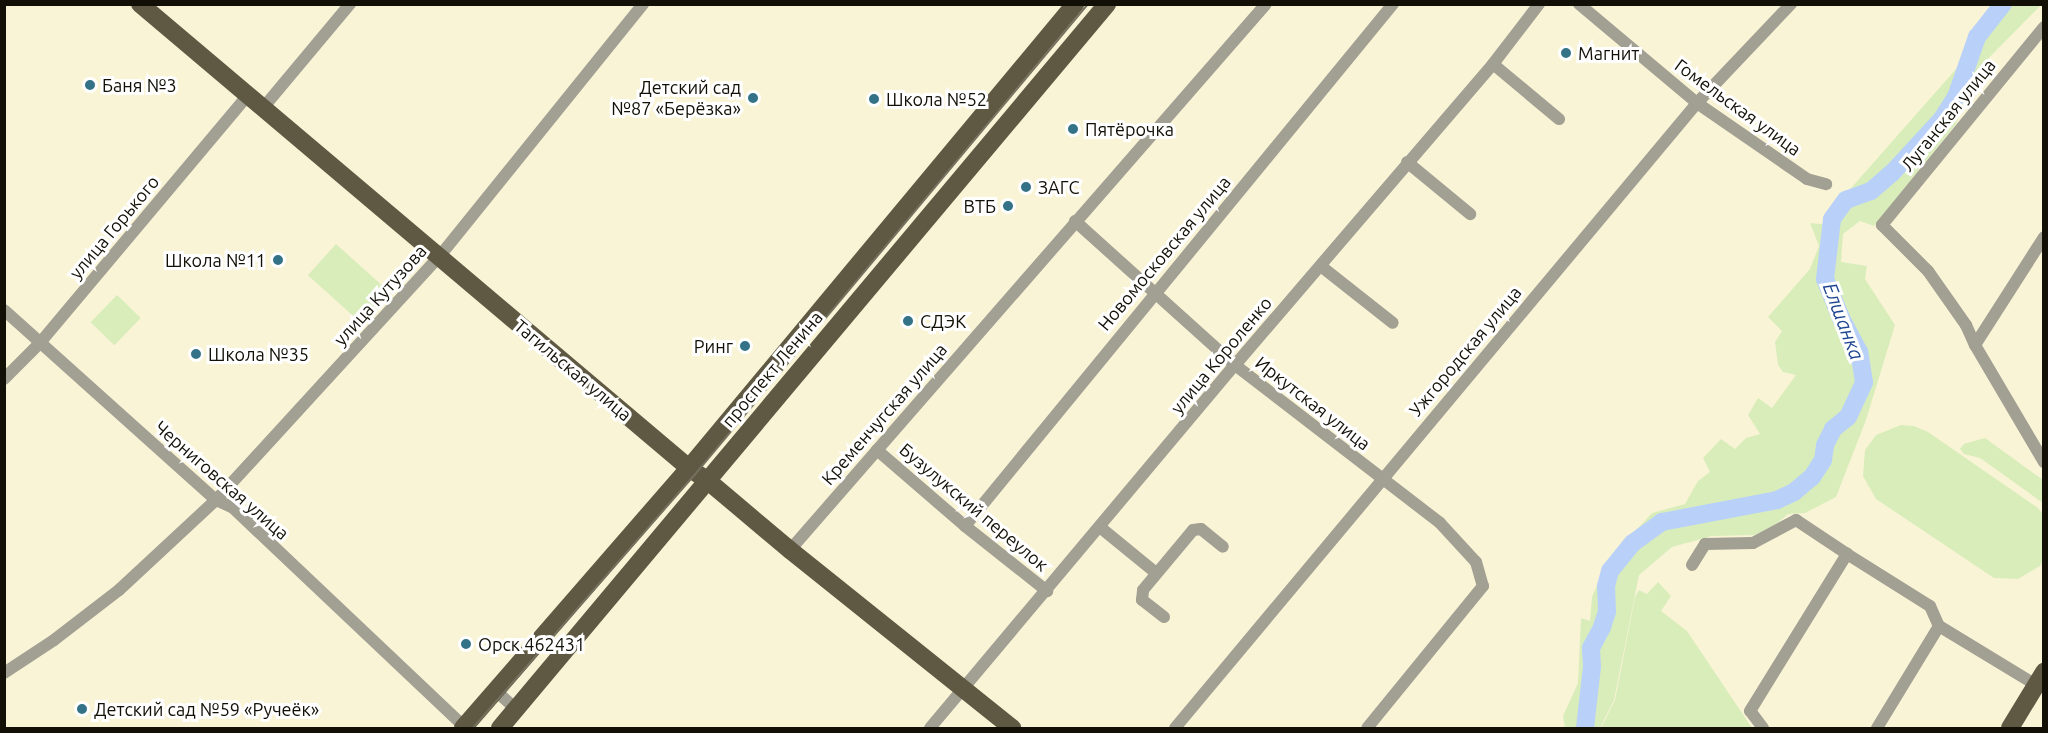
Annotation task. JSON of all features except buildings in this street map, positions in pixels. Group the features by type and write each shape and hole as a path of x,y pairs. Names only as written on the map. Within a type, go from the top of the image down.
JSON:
{"main road":[{"name":"Тагильская улица","path":"140,4 689,468 708,481 1012,729"},
{"name":"проспект Ленина","path":"464,728 689,468 1075,4"},
{"name":"проспект Ленина","path":"500,729 1107,4"},
{"path":"2010,729 2040,678"}],"street":[{"path":"263,108 350,4"},
{"name":"улица Кутузова","path":"4,673 45,647 118,590 216,500 439,257 643,4"},
{"name":"Кременчугская улица","path":"790,550 1266,4"},
{"name":"Новомосковская улица","path":"965,526 1393,4"},
{"name":"улица Короленко","path":"930,729 1101,528 1234,365 1322,267 1407,162 1493,64 1539,4"},
{"name":"Гомельская улица","path":"1579,4 1697,103 1807,179 1826,184"},
{"name":"Ужгородская улица","path":"1175,729 1381,478 1697,103 1791,4"},
{"name":"Луганская улица","path":"1975,345 1966,325 1928,271 1882,225 2043,27"},
{"path":"1493,64 1558,119"},
{"path":"1022,69 1040,85"},
{"name":"улица Горького","path":"4,379 39,344 248,95"},
{"path":"1407,162 1470,214"},
{"path":"934,175 952,190"},
{"path":"899,218 916,233"},
{"name":"Иркутская улица","path":"1075,221 1234,365 1440,523 1476,562 1483,586 1367,729"},
{"path":"2043,237 1975,345 2043,461"},
{"path":"1322,267 1393,323"},
{"name":"Черниговская улица","path":"4,310 39,344 216,500 232,507 464,728"},
{"path":"793,343 812,358"},
{"name":"Бузулукский переулок","path":"877,450 965,526 1047,591"},
{"path":"1692,565 1706,544 1753,543 1796,520 1930,606 1939,626 2040,678"},
{"path":"1101,528 1156,573"},
{"path":"1164,617 1142,600 1143,590 1156,573 1193,530 1201,529 1223,547"},
{"path":"1763,729 1750,711 1848,554"},
{"path":"1877,729 1939,626"},
{"path":"496,691 517,710"}],"green space":[{"path":"2004,5 2041,5 1977,70 1956,124 1874,226 1860,221 1843,234 1841,262 1867,266 1865,279 1895,325 1866,420 1836,497 1805,513 1788,514 1775,525 1755,535 1712,536 1672,547 1639,575 1614,700 1600,728 1565,728 1563,716 1578,683 1581,618 1590,621 1592,597 1607,562 1652,513 1685,504 1698,481 1710,472 1703,458 1721,439 1735,449 1746,438 1760,434 1748,415 1758,398 1772,408 1796,375 1783,372 1778,365 1775,342 1782,331 1768,317 1810,269 1819,246 1810,223 1831,225 1838,216 1837,204 1979,43"},
{"path":"336,244 388,291 360,322 308,275"},
{"path":"117,295 141,318 114,345 91,322"},
{"path":"1901,425 1914,426 1928,432 2038,508 2044,515 2043,561 2040,566 2018,579 1994,578 1876,499 1863,476 1865,450 1876,435"},
{"path":"1985,438 2043,480 2043,503 1980,458 1964,454 1960,449 1964,444"},
{"path":"1658,582 1671,596 1661,611 1687,631 1752,728 1601,728 1615,700 1635,597 1639,590 1647,594"}],"waterway":[{"name":"Елшанка","path":"1585,728 1592,667 1591,648 1607,612 1606,586 1610,571 1633,543 1662,522 1777,500 1794,492 1812,477 1823,460 1825,445 1833,429 1848,417 1864,382 1859,352 1841,318 1825,279 1832,219 1846,200 1871,191 1892,173 1942,119 1956,97 1977,37 2003,4"}],"tram line":[{"path":"473,728 693,477 1088,4"}],"place":[{"name":"Магнит","path":"1566,53"},
{"name":"Баня №3","path":"90,85"},
{"name":"Детский сад №87 «Берёзка»","path":"753,98"},
{"name":"Школа №52","path":"874,99"},
{"name":"Пятёрочка","path":"1073,129"},
{"name":"ЗАГС","path":"1026,187"},
{"name":"ВТБ","path":"1008,206"},
{"name":"Школа №11","path":"278,260"},
{"name":"СДЭК","path":"908,321"},
{"name":"Ринг","path":"745,346"},
{"name":"Школа №35","path":"196,354"},
{"name":"Орск 462431","path":"466,644"},
{"name":"Детский сад №59 «Ручеёк»","path":"82,709"}]}
